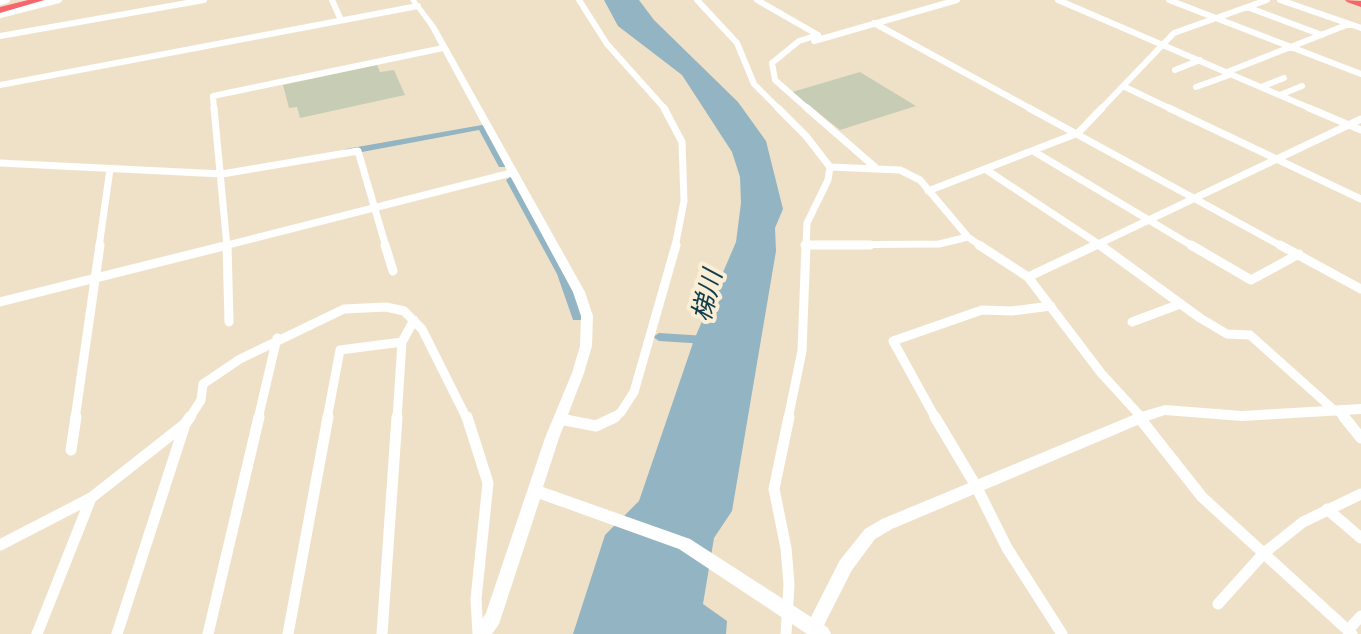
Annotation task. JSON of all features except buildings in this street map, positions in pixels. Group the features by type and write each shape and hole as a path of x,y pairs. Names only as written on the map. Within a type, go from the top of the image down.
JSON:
{"highway":[{"path":"0,9 28,0"},
{"path":"0,9 12,3 42,0"}],"street":[{"path":"0,9 59,0"},
{"path":"0,36 204,0"},
{"path":"332,0 341,20"},
{"path":"560,419 596,426 607,423 621,412 634,392 671,270 684,201 682,142 674,122 607,44 579,0"},
{"path":"697,0 737,43 754,84 806,136 830,167 828,180 807,223 802,351 774,489 786,548 789,584 779,604 786,634"},
{"path":"757,0 818,35 799,41 773,65"},
{"path":"773,65 779,65 806,43 957,0"},
{"path":"1058,0 1361,130"},
{"path":"1169,0 1361,74"},
{"path":"928,191 1078,133 1174,33 1267,0"},
{"path":"1280,0 1361,28"},
{"path":"0,85 415,3 579,292 587,316 586,346 534,490 493,618 480,634"},
{"path":"1246,7 1322,35"},
{"path":"874,23 1361,289"},
{"path":"1196,87 1349,24"},
{"path":"229,322 227,244 213,96 443,48"},
{"path":"1175,70 1200,60"},
{"path":"773,65 775,80 782,87 876,168"},
{"path":"1261,87 1284,78"},
{"path":"1280,95 1302,86"},
{"path":"1125,87 1361,199"},
{"path":"1028,277 1361,119"},
{"path":"0,163 222,174 358,151 393,271"},
{"path":"1033,151 1251,280 1299,254"},
{"path":"830,167 876,168 910,173 968,237 1028,277 1101,373 1143,417 1142,421 1202,497 1350,632 1361,616"},
{"path":"71,450 110,169"},
{"path":"985,169 1101,245 1180,304 1227,334 1250,335 1337,411 1361,438"},
{"path":"0,302 511,173"},
{"path":"805,245 939,244 968,237"},
{"path":"1132,322 1180,304"},
{"path":"1051,306 1012,311 982,310 893,341 976,486 1007,548 1062,634"},
{"path":"117,634 185,424 201,400 203,384 277,338 344,309 386,307 404,311 422,329 467,417 488,483 476,599 480,634"},
{"path":"382,634 402,342 414,320"},
{"path":"208,634 277,338"},
{"path":"288,634 340,350 402,342"},
{"path":"534,490 684,544 818,631 846,565 870,534 887,524 1143,417 1165,410 1242,416 1360,410"},
{"path":"0,545 91,498 185,424"},
{"path":"1218,604 1264,553 1303,522 1361,494"},
{"path":"37,634 91,498"},
{"path":"1327,509 1361,538"}],"green space":[{"path":"377,65 380,72 394,70 405,95 300,118 297,107 289,108 283,85"},
{"path":"860,72 916,106 840,130 792,92"}],"water":[{"path":"604,0 639,0 654,20 738,102 766,141 783,209 775,228 776,251 732,511 714,538 703,604 727,621 726,634 573,634 605,535 639,501 694,340 736,242 741,203 740,177 732,152 682,75 618,26"}],"waterway":[{"path":"346,152 482,127 502,165"},
{"path":"510,180 562,274 577,317"},
{"path":"659,337 706,340"}],"water label":[{"name":"梯川","path":"708,296"}]}
